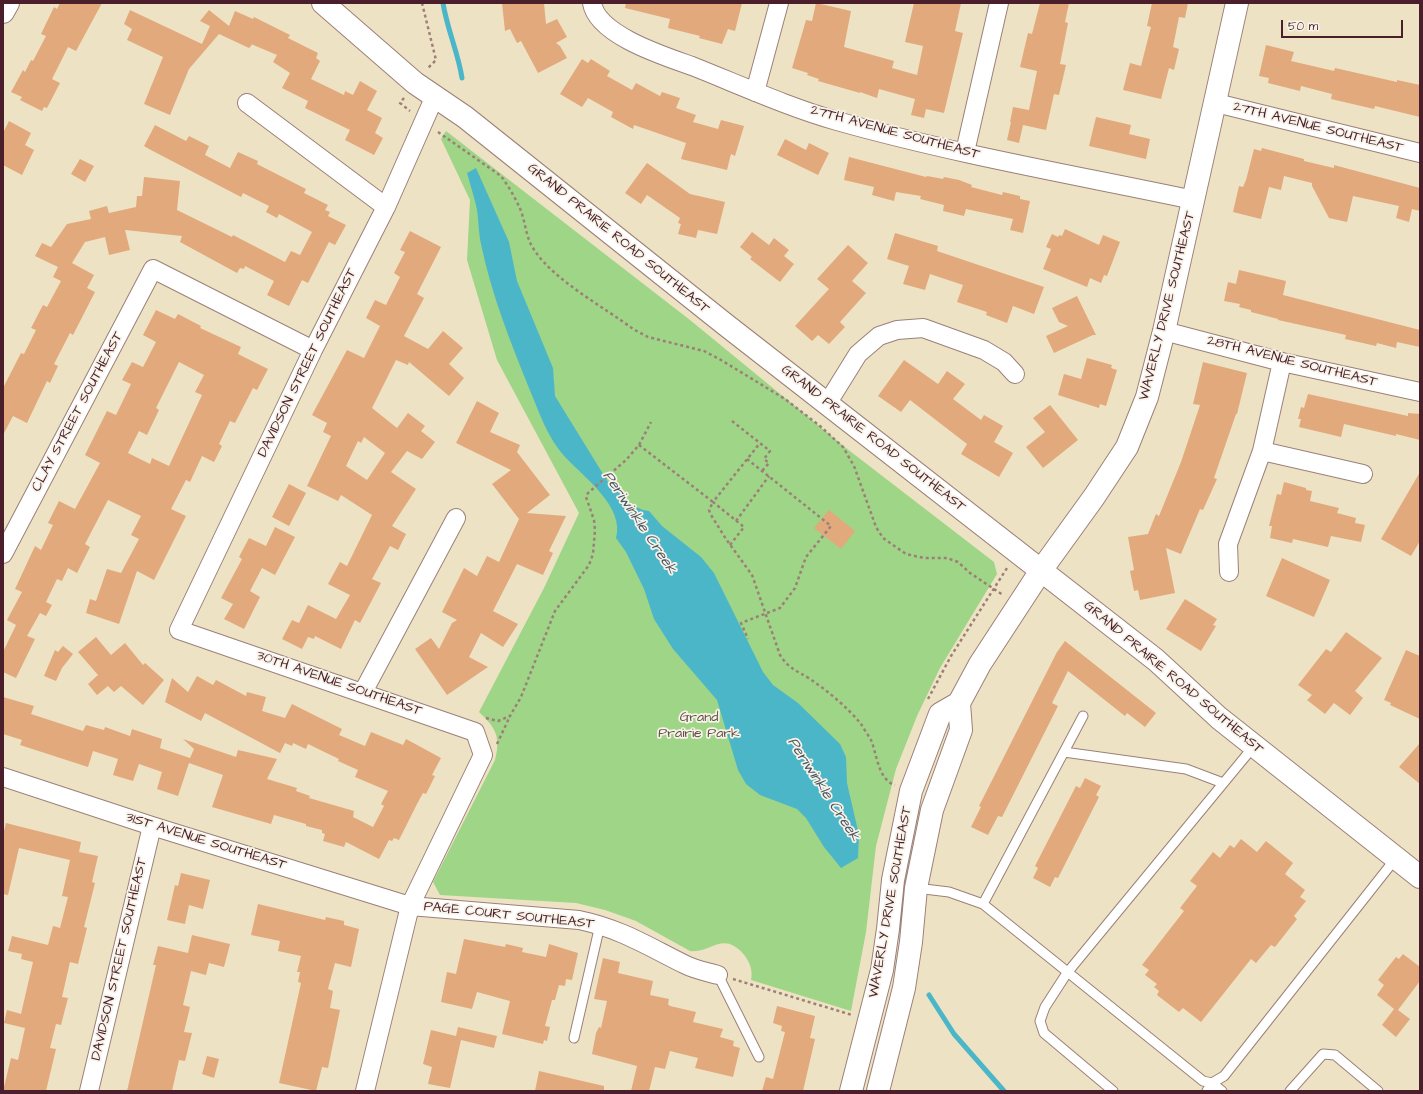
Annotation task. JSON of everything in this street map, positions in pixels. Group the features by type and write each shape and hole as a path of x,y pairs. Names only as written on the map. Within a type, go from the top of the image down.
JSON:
{"main road":[{"path":"3,12 8,3"},
{"name":"GRAND PRAIRIE ROAD SOUTHEAST","path":"323,3 415,83 465,117 726,325 1156,660 1219,718 1420,877"},
{"name":"WAVERLY DRIVE SOUTHEAST","path":"878,1091 904,988 911,942 916,888 932,810 961,730 959,704 980,664 1042,570 1094,497 1127,447 1147,397 1164,331 1194,200 1237,3"},
{"name":"WAVERLY DRIVE SOUTHEAST","path":"851,1091 882,970 888,929 892,880 911,791 940,714 959,704"}],"street":[{"path":"755,92 779,3"},
{"path":"965,152 999,3"},
{"name":"27TH AVENUE SOUTHEAST","path":"592,6 610,30 640,46 755,92 836,120 965,152 1194,200"},
{"name":"DAVIDSON STREET SOUTHEAST","path":"179,630 313,350 386,207 435,96"},
{"path":"247,103 386,207"},
{"name":"27TH AVENUE SOUTHEAST","path":"1216,103 1420,152"},
{"name":"CLAY STREET SOUTHEAST","path":"3,554 153,270 313,350"},
{"path":"827,404 858,354 879,336 897,330 923,328 984,350 1004,362 1015,374"},
{"name":"28TH AVENUE SOUTHEAST","path":"1164,331 1282,362 1420,392"},
{"path":"1229,572 1228,544 1262,451 1282,362"},
{"path":"1262,451 1363,474"},
{"path":"362,692 456,518"},
{"name":"30TH AVENUE SOUTHEAST","path":"179,630 475,732"},
{"path":"365,1091 410,906 482,756 475,732"},
{"name":"31ST AVENUE SOUTHEAST","path":"3,777 152,826 410,906"},
{"name":"DAVIDSON STREET SOUTHEAST","path":"89,1091 152,826"},
{"name":"PAGE COURT SOUTHEAST","path":"410,906 580,920 600,924 629,935 687,966 718,975"}],"lane":[{"path":"984,904 1083,716"},
{"path":"1113,1091 1044,1033 1040,1021 1045,1007 1068,973 1254,746"},
{"path":"1064,752 1186,770 1223,783"},
{"path":"1209,1087 1224,1076 1396,858"},
{"path":"916,888 949,892 984,904 1209,1087 1222,1091"},
{"path":"574,1038 600,924"},
{"path":"718,975 759,1057"},
{"path":"1290,1091 1323,1054 1335,1055 1378,1091"}],"path":[{"path":"422,3 436,60 415,83 400,103 423,123 502,176 509,186 521,211 527,236 534,251 548,267 633,329 648,336 704,351 784,399 820,426 843,447 854,466 876,528 883,538 906,554 924,558 952,559 993,590 1020,603"},
{"path":"732,421 770,451 764,459 769,463 762,471"},
{"path":"482,756 496,747 524,690 555,611 585,570 593,554 594,520 586,497 591,490 612,472 639,445 651,422"},
{"path":"760,443 713,502 709,510 711,515 730,545 752,575 767,614 777,648 787,665 810,679 861,724 871,740 884,776 891,784 911,791"},
{"path":"639,445 744,527 730,545"},
{"path":"747,459 831,526 806,557 795,588 780,608 741,623 748,639"},
{"path":"736,521 769,476"},
{"path":"475,732 484,718 498,721 510,716"},
{"path":"718,975 748,982 870,1021"}],"green space":[{"name":"Grand Prairie Park","path":"446,131 690,320 846,448 994,562 997,574 940,668 917,716 896,769 876,846 866,932 851,1011 751,980 750,964 737,948 730,944 717,944 697,951 690,951 636,921 605,910 576,903 440,895 433,882 495,760 497,752 496,733 490,723 479,712 544,588 579,513 497,360 467,260 470,200 441,139"}],"water":[{"path":"476,168 509,242 517,281 553,368 555,396 608,482 630,504 649,511 662,526 701,557 714,573 763,672 773,685 798,703 840,744 846,757 847,783 859,835 858,858 841,868 824,847 806,818 797,809 760,795 746,784 738,770 717,700 673,649 654,619 644,589 626,552 616,538 617,526 609,504 592,483 565,457 548,433 515,353 490,281 480,239 476,205 467,173"}],"building":[{"path":"60,3 102,3 76,51 68,47 52,79 60,83 47,108 44,107 42,111 20,100 22,97 11,92 23,70 25,72 31,60 33,61 46,36 41,34 54,7 57,9"},
{"path":"502,3 544,3 546,24 557,19 567,37 556,43 560,46 567,58 538,73 521,41 517,43 510,29 505,31"},
{"path":"626,3 742,3 735,31 728,29 722,44 699,38 700,36 668,28 670,19 625,8"},
{"path":"816,3 851,11 844,47 894,61 892,68 917,75 923,46 905,42 914,3 961,3 955,31 963,33 944,113 926,109 924,118 911,115 915,99 879,89 877,98 818,81 819,79 807,75 808,73 792,68 806,20 812,21"},
{"path":"1040,3 1069,3 1065,22 1068,23 1060,64 1066,65 1059,95 1054,94 1046,130 1023,125 1019,143 1007,140 1013,107 1029,110 1037,71 1020,67 1028,33 1032,34"},
{"path":"1152,3 1188,3 1185,18 1179,17 1173,47 1179,49 1174,70 1169,68 1161,99 1123,90 1130,63 1141,66 1151,27 1147,26"},
{"path":"130,10 202,44 210,26 200,21 209,10 229,26 235,11 253,19 254,17 290,35 288,38 318,53 316,58 320,61 311,79 344,95 345,91 353,95 360,81 377,91 367,110 382,118 375,133 383,138 374,155 345,140 350,130 305,108 308,101 282,88 290,73 273,62 277,55 251,44 252,45 249,48 219,34 189,69 170,115 144,104 163,57 127,40 132,29 124,24"},
{"path":"1266,45 1294,52 1291,61 1334,71 1335,68 1397,82 1397,80 1420,85 1420,117 1375,106 1374,109 1331,99 1332,94 1301,86 1300,91 1268,83 1269,78 1259,76"},
{"path":"582,59 588,63 591,59 610,71 607,76 632,90 636,83 660,96 662,92 680,98 676,108 696,115 693,122 718,129 721,120 744,126 735,156 731,154 727,170 681,159 686,143 634,125 633,129 611,117 613,112 588,98 582,107 560,94"},
{"path":"1096,117 1131,125 1129,134 1150,139 1146,159 1089,146"},
{"path":"9,121 31,133 25,145 34,150 22,175 3,165 3,133"},
{"path":"155,125 186,141 189,136 209,146 205,155 230,168 238,152 258,161 257,164 306,189 304,193 328,205 325,210 330,212 328,216 346,225 335,245 329,242 308,283 302,280 289,306 267,295 274,281 245,266 244,269 240,268 237,273 180,242 182,236 125,230 130,250 109,255 105,237 85,242 72,263 94,275 87,288 95,292 73,335 70,333 54,364 58,366 50,383 47,381 27,423 13,416 3,435 3,388 21,353 24,354 36,330 31,328 43,305 47,307 61,281 53,277 58,267 35,256 42,243 51,247 67,224 91,219 89,211 107,206 109,213 136,207 137,196 142,196 144,177 180,181 177,210 232,237 233,235 285,262 291,251 300,255 312,232 279,214 277,218 266,212 269,206 243,193 241,197 144,146"},
{"path":"785,139 806,150 809,143 829,153 818,175 777,155"},
{"path":"1262,148 1304,159 1304,161 1334,168 1334,165 1420,188 1420,211 1412,209 1409,222 1396,218 1399,206 1353,196 1347,222 1329,218 1312,186 1312,183 1284,176 1281,190 1269,187 1261,219 1233,212 1239,186 1243,187 1246,180 1254,149 1261,151"},
{"path":"849,157 926,177 943,179 944,177 959,180 972,185 971,187 1002,195 1003,192 1020,196 1020,199 1030,201 1023,233 1010,230 1013,219 966,209 964,216 943,211 944,205 920,199 921,196 896,192 894,201 872,195 874,187 844,180"},
{"path":"80,159 94,166 85,182 71,174"},
{"path":"647,163 690,194 725,202 717,234 698,230 696,238 678,234 681,224 678,223 680,218 647,195 641,204 625,193"},
{"path":"1065,229 1099,245 1103,235 1120,242 1107,276 1104,275 1101,283 1090,278 1087,287 1043,269 1051,249 1046,247 1052,234 1058,237 1059,235 1062,236"},
{"path":"410,231 441,247 417,294 424,298 404,336 428,349 443,331 463,348 449,364 464,378 449,396 409,362 408,365 396,360 372,408 397,428 408,413 425,426 421,431 435,442 422,459 407,451 391,472 416,489 392,526 406,534 398,550 390,546 372,579 381,583 360,623 355,620 341,649 315,636 314,639 308,637 302,649 282,639 292,620 299,623 308,605 336,619 350,595 328,584 340,562 347,566 372,515 341,495 338,501 307,486 331,436 323,432 327,423 312,415 347,350 364,358 380,326 366,318 375,300 386,305 400,277 394,273 405,252 400,250","holes":["364,437 385,453 367,480 346,466 358,441 361,443"]},
{"path":"752,232 769,245 774,238 789,250 784,256 794,264 780,282 750,259 752,257 740,247"},
{"path":"895,233 938,246 937,251 1044,287 1034,314 1013,306 1007,323 986,315 987,312 957,302 963,285 930,274 925,290 903,284 909,266 887,259"},
{"path":"848,245 868,263 852,281 866,293 840,322 845,327 829,344 818,335 812,341 795,326 829,289 817,279"},
{"path":"1239,270 1286,281 1283,295 1420,330 1420,347 1397,342 1396,348 1377,343 1376,346 1345,339 1346,335 1278,320 1239,307 1240,304 1224,301 1228,282 1236,284"},
{"path":"1077,296 1096,335 1054,353 1046,336 1068,326 1059,322 1052,308"},
{"path":"156,310 175,319 178,314 201,326 200,328 241,347 238,354 268,369 257,390 253,388 235,423 230,421 219,444 222,446 214,462 202,456 190,482 186,480 171,509 186,516 154,580 137,571 119,624 86,613 90,599 96,601 107,569 121,573 139,539 131,535 141,516 108,500 85,544 90,547 77,573 68,568 62,581 57,579 46,602 52,605 46,616 40,613 27,636 35,639 16,678 3,672 3,652 16,625 7,620 22,592 15,589 35,546 41,550 53,525 48,523 59,501 75,509 100,463 85,455 107,411 116,415 131,384 122,380 132,362 143,367 156,342 143,335","holes":["179,362 204,375 195,392 202,395 169,466 152,458 150,464 128,453 139,431 147,435 159,410 156,408"]},
{"path":"1087,358 1112,365 1111,368 1117,370 1106,406 1100,404 1099,408 1058,395 1064,374 1081,379"},
{"path":"904,360 938,384 947,371 965,384 953,399 981,420 984,415 1003,426 994,442 1013,453 999,477 961,454 967,444 910,400 901,412 878,396"},
{"path":"1203,362 1247,373 1237,414 1214,478 1217,479 1203,510 1200,509 1181,554 1166,548 1175,593 1140,600 1138,590 1134,591 1130,571 1134,570 1128,537 1148,534 1156,514 1159,516 1181,462 1200,405 1193,404"},
{"path":"1308,394 1408,416 1408,413 1420,414 1420,440 1344,424 1341,437 1299,427 1301,419 1298,419 1301,407 1304,408"},
{"path":"477,401 499,413 490,432 520,445 517,452 550,495 527,513 566,516 549,551 553,553 543,575 517,564 493,611 518,624 503,647 481,633 469,657 488,667 447,695 415,649 431,638 439,649 452,623 457,620 442,612 464,568 477,576 487,556 499,562 519,519 492,484 511,470 456,443"},
{"path":"1050,405 1078,440 1043,468 1026,447 1045,432 1033,418"},
{"path":"1420,472 1420,541 1411,556 1381,539"},
{"path":"1284,482 1312,491 1310,501 1339,508 1337,513 1356,518 1355,523 1365,525 1361,542 1331,536 1328,547 1293,539 1292,543 1270,538 1272,526 1269,526 1277,494 1281,495"},
{"path":"289,484 306,493 289,526 272,517"},
{"path":"829,510 855,531 841,549 814,528"},
{"path":"275,527 295,537 275,575 262,568 250,591 260,597 244,629 224,619 233,604 221,598 242,559 239,557 249,538 266,546"},
{"path":"1282,558 1330,580 1314,617 1266,596"},
{"path":"1185,599 1217,619 1213,625 1216,626 1201,651 1166,629"},
{"path":"1346,632 1382,658 1355,691 1363,698 1350,715 1334,703 1325,714 1307,700 1312,695 1298,685 1326,649 1331,652"},
{"path":"96,637 111,655 125,643 143,665 145,663 164,680 143,705 121,686 114,692 108,686 97,695 88,684 98,675 78,652"},
{"path":"1065,641 1156,713 1145,727 1127,713 1125,716 1068,671 1052,703 1058,706 1002,817 998,816 988,835 971,827 981,807 979,806 1057,652"},
{"path":"63,646 73,654 62,668 56,681 44,676 55,650 58,652"},
{"path":"1406,650 1420,656 1420,719 1390,705 1391,703 1384,700"},
{"path":"197,676 213,685 216,680 246,696 247,692 266,697 262,711 285,718 292,704 342,729 339,735 365,746 371,732 403,745 406,739 441,758 432,775 435,776 426,794 423,793 399,840 394,838 392,841 389,840 379,859 346,842 344,847 323,841 325,834 322,833 322,830 306,826 306,824 274,815 271,824 212,807 223,775 189,763 178,796 157,789 162,772 139,764 133,781 113,775 118,759 93,751 88,767 20,745 22,740 3,734 3,697 34,706 31,714 83,731 86,725 104,730 105,727 130,736 132,729 162,739 160,748 190,758 194,749 183,739 236,757 238,750 277,759 267,779 297,788 296,791 310,796 309,798 354,811 353,817 373,827 384,806 381,804 388,791 355,777 358,770 338,761 339,759 308,744 306,749 293,743 292,746 285,743 280,753 205,713 201,721 165,702 172,678 188,692"},
{"path":"1420,743 1420,784 1399,767"},
{"path":"1085,778 1101,786 1096,795 1099,797 1058,878 1055,877 1050,887 1033,878 1038,868 1035,866 1076,786 1080,788"},
{"path":"6,823 81,842 79,852 98,856 92,882 95,883 84,927 87,928 78,964 70,962 62,997 68,998 61,1025 56,1024 50,1048 56,1049 46,1091 3,1091 11,1058 18,1060 25,1028 4,1023 7,1010 21,1014 33,962 21,959 22,954 8,951 12,936 48,945 53,926 60,928 68,897 62,896 70,860 19,848 8,895 3,894 3,835"},
{"path":"1241,839 1257,852 1266,841 1293,863 1285,874 1305,890 1300,897 1306,901 1294,916 1297,919 1275,947 1271,945 1256,963 1251,959 1201,1022 1183,1008 1179,1012 1157,995 1159,991 1154,987 1157,984 1145,975 1149,970 1142,965 1184,911 1180,908 1197,886 1190,881 1213,852 1220,858 1230,845 1234,848"},
{"path":"181,873 210,880 203,909 189,905 185,924 167,920 175,885 178,886"},
{"path":"258,904 325,920 326,917 344,921 344,925 359,929 351,967 335,963 328,989 333,991 330,1008 340,1010 328,1068 322,1067 316,1091 279,1083 301,983 298,982 300,972 297,972 301,956 278,951 280,941 251,935"},
{"path":"192,935 230,944 224,967 209,963 206,975 191,971 183,1005 190,1007 184,1032 192,1033 185,1061 179,1060 172,1091 127,1091 156,965 153,965 158,946 188,953"},
{"path":"464,939 505,947 506,944 523,948 522,952 546,957 549,944 578,953 572,980 566,979 565,986 559,985 555,1000 552,1000 545,1026 550,1027 547,1041 544,1040 543,1044 502,1034 510,1001 477,992 472,1009 441,1002 447,972 456,974"},
{"path":"1403,954 1420,967 1420,981 1398,1010 1410,1019 1396,1037 1382,1025 1394,1009 1377,995 1384,985 1378,980 1396,957 1399,959"},
{"path":"603,958 620,962 618,973 653,981 650,995 669,999 668,1004 670,1006 696,1012 693,1022 723,1029 720,1037 734,1041 733,1046 740,1048 733,1077 695,1068 698,1058 670,1051 665,1069 655,1067 649,1091 631,1091 637,1066 592,1054 596,1033 599,1027 601,1028 607,1001 594,999"},
{"path":"777,1006 815,1016 810,1038 815,1039 803,1091 762,1091 766,1077 773,1079 785,1032 781,1031 782,1026 773,1023"},
{"path":"458,1027 497,1036 494,1048 461,1040 450,1088 428,1084 432,1067 423,1064 431,1030 456,1036"},
{"path":"207,1056 219,1059 214,1078 202,1074"},
{"path":"539,1071 604,1086 604,1091 535,1091"}],"waterway":[{"name":"Periwinkle Creek","path":"443,3 462,78"},
{"name":"Periwinkle Creek","path":"929,995 954,1034 1004,1091"}]}
